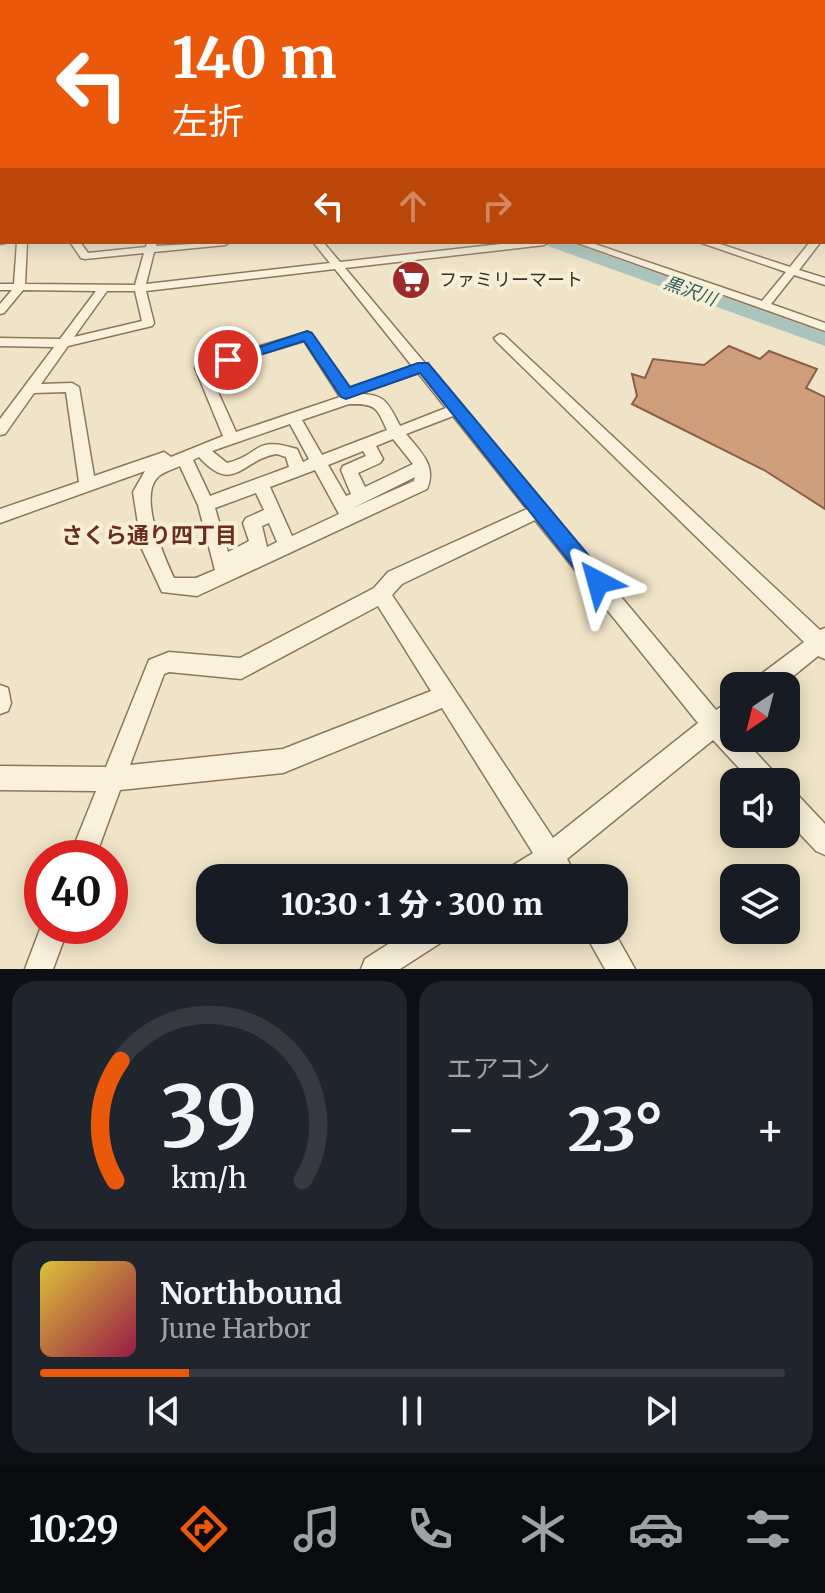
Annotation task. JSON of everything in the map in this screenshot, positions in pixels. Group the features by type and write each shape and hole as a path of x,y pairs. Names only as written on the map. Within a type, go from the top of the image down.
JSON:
{"street":[{"path":"0,311 19,289 22,244"},
{"path":"76,244 85,256 188,244"},
{"path":"320,244 540,510 720,712"},
{"path":"0,287 140,288 459,247 509,244"},
{"path":"586,244 825,327"},
{"path":"710,244 825,282"},
{"path":"764,306 815,245"},
{"path":"0,342 65,343 148,323 140,288 152,246"},
{"path":"0,430 103,289"},
{"path":"230,435 201,368 307,336 346,394"},
{"path":"500,338 823,643 783,672"},
{"path":"0,516 423,367"},
{"path":"31,389 72,387 87,485"},
{"path":"224,569 288,546 346,512 421,485 424,475 422,467 395,431 382,405 372,399 348,399 201,449 152,473 141,492 151,549 169,586 197,587 259,545 252,523 273,513"},
{"path":"206,505 458,409"},
{"path":"294,418 346,512"},
{"path":"361,497 349,470 375,459 366,442"},
{"path":"201,449 208,459 226,471 236,470 262,449 278,445 292,453 298,469"},
{"path":"184,457 206,505 224,569"},
{"path":"346,512 386,476 422,467"},
{"path":"260,483 288,546"},
{"path":"89,840 156,667 169,662 241,669 381,594 395,578 540,510"},
{"path":"381,594 556,864"},
{"path":"0,778 113,779 283,761 447,695"},
{"path":"0,696 0,703"},
{"path":"561,864 720,721"},
{"path":"800,816 825,842"},
{"path":"39,969 48,944"},
{"path":"375,969 413,944"},
{"path":"606,944 621,969"}],"building":[{"path":"729,346 760,359 769,351 817,369 806,388 825,397 825,509 764,470 632,404 637,396 632,374 645,378 653,359 704,365"}],"waterway":[{"name":"黒沢川","path":"560,244 825,340"}],"place":[{"name":"ファミリーマート","path":"411,280"}],"district":[{"name":"さくら通り四丁目","path":"149,535"}],"route":[{"path":"228,360 307,336 346,394 423,367 598,582"}]}
